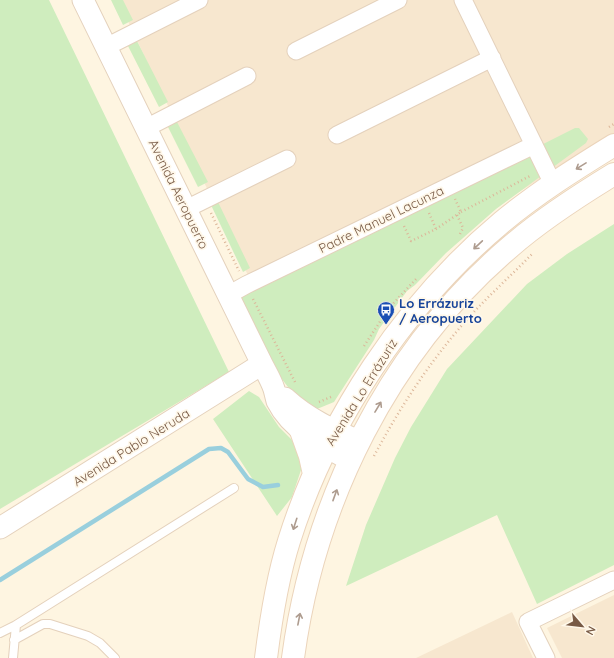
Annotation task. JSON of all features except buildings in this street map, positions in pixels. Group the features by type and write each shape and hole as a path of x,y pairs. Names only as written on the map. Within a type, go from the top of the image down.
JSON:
{"main road":[{"name":"Avenida Lo Errázuriz","path":"266,658 270,626 282,567 297,517 314,474 331,439 382,355 417,308 462,260 544,179 614,145"},
{"name":"Avenida Lo Errázuriz","path":"293,658 301,608 316,550 339,486 355,450 377,408 420,343 447,309 476,278 510,246 556,211 614,174"},
{"path":"300,428 310,456 314,474"}],"street":[{"name":"Avenida Aeropuerto","path":"83,0 262,364 274,389 277,400 300,428 331,439 355,450"},
{"path":"106,47 199,0"},
{"path":"296,52 398,0"},
{"path":"463,0 534,145 544,179"},
{"path":"336,135 492,58"},
{"path":"146,128 247,76"},
{"name":"Padre Manuel Lacunza","path":"228,295 246,284 534,145"},
{"path":"186,209 287,159"},
{"name":"Avenida Pablo Neruda","path":"0,528 262,364"},
{"name":"Avenida Aeropuerto","path":"274,389 298,409 322,425 331,439"},
{"path":"546,658 528,622 614,580"}],"lane":[{"path":"0,633 16,625 234,488"},
{"path":"14,640 43,624 50,624 88,636 100,643 115,658"},
{"path":"13,658 16,625"}],"path":[{"path":"402,222 411,241 436,229 461,212 544,179"},
{"path":"454,197 461,212"},
{"path":"204,200 274,343 297,385"},
{"path":"428,210 436,229"},
{"path":"457,215 462,228 460,235 457,238"},
{"path":"371,462 404,403 459,328 538,248"},
{"path":"362,349 389,308 418,277"},
{"path":"314,404 334,396"},
{"path":"324,400 327,406"}],"shaded area":[{"path":"118,0 614,0 614,133 279,341"},
{"path":"614,595 614,658 562,658 547,628"},
{"path":"512,612 533,658 416,658"}],"green space":[{"path":"0,0 49,0 229,372 0,509"},
{"path":"111,0 123,0 133,20 123,25"},
{"path":"137,41 168,102 159,107 128,46"},
{"path":"177,122 208,182 198,187 168,127"},
{"path":"575,128 579,128 588,139 586,143 496,209 446,253 415,285 407,291 379,329 374,340 334,402 317,409 298,400 278,374 238,301 241,296"},
{"path":"218,202 250,268 243,272 211,205"},
{"path":"614,224 614,565 537,604 497,515 346,586 366,525 395,458 411,427 447,369 527,284 567,254"},
{"path":"249,391 259,397 279,427 304,454 301,470 292,497 277,516 213,419"}],"waterway":[{"path":"0,580 209,449 221,448 228,452 248,479 263,487 278,485"}],"place":[{"name":"Lo Errázuriz / Aeropuerto","path":"386,325"}]}
